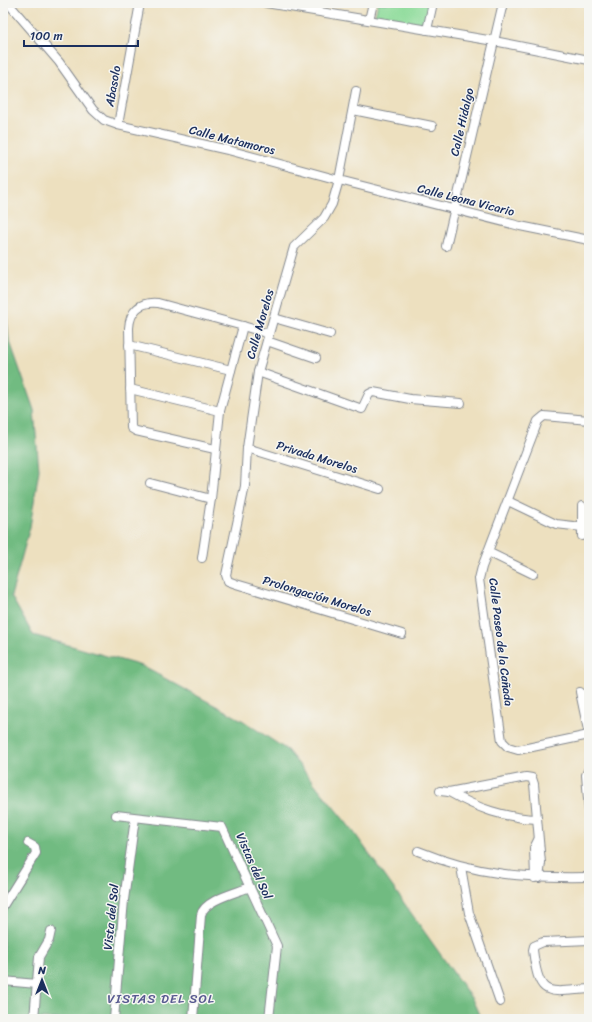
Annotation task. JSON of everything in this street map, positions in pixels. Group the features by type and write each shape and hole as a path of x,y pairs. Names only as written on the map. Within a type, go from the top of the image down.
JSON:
{"street":[{"name":"Calle Matamoros","path":"8,3 59,62 93,110 104,120 118,125 228,150 339,180"},
{"name":"Abasolo","path":"118,125 140,3"},
{"path":"266,3 494,41 589,60"},
{"path":"369,20 373,3"},
{"path":"427,30 433,3"},
{"name":"Calle Hidalgo","path":"446,246 502,3"},
{"name":"Calle Morelos","path":"226,579 226,572 245,486 247,448 258,372 294,248 326,215 339,180 356,91"},
{"path":"353,110 432,126"},
{"name":"Calle Leona Vicario","path":"339,180 520,226 589,240"},
{"path":"215,449 133,430 130,423 129,320 135,309 150,302 244,326 268,338 316,358"},
{"path":"274,318 330,334"},
{"path":"202,558 211,499 220,411 244,326"},
{"path":"129,345 231,370"},
{"path":"258,372 362,409 369,394 373,392 410,399 461,403"},
{"path":"130,389 220,411"},
{"name":"Calle Paseo de la Cañada","path":"589,420 548,416 540,418 479,579 502,741 508,747 518,750 589,735"},
{"name":"Privada Morelos","path":"247,448 380,489"},
{"path":"150,483 211,499"},
{"path":"508,501 556,524 582,527"},
{"path":"582,506 582,536"},
{"path":"488,552 533,574"},
{"name":"Prolongación Morelos","path":"226,579 236,584 402,634"},
{"path":"580,692 589,735"},
{"path":"589,769 586,775 589,811"},
{"path":"537,819 516,818 494,813 445,791 530,777 534,784 541,863 537,878"},
{"name":"Vistas del Sol","path":"116,816 222,827 277,948 269,1019"},
{"name":"Vista del Sol","path":"114,1019 124,900 135,818"},
{"path":"3,906 36,853 35,847 28,843"},
{"path":"418,851 462,866 501,875 537,878 589,877"},
{"path":"462,866 469,913 500,1002"},
{"path":"193,1019 201,915 203,908 210,903 250,887"},
{"path":"34,1019 39,957 49,940 50,931"},
{"path":"589,940 543,942 534,946 533,950 541,984 546,990 554,992 589,989"},
{"path":"3,981 37,984"}],"green space":[{"path":"378,3 431,3 426,27 375,17"},
{"path":"3,279 9,339 34,410 39,470 30,527 11,596 33,635 142,666 242,720 287,750 353,831 472,999 481,1019 3,1019"}],"district":[{"name":"VISTAS DEL SOL","path":"161,998"}]}
